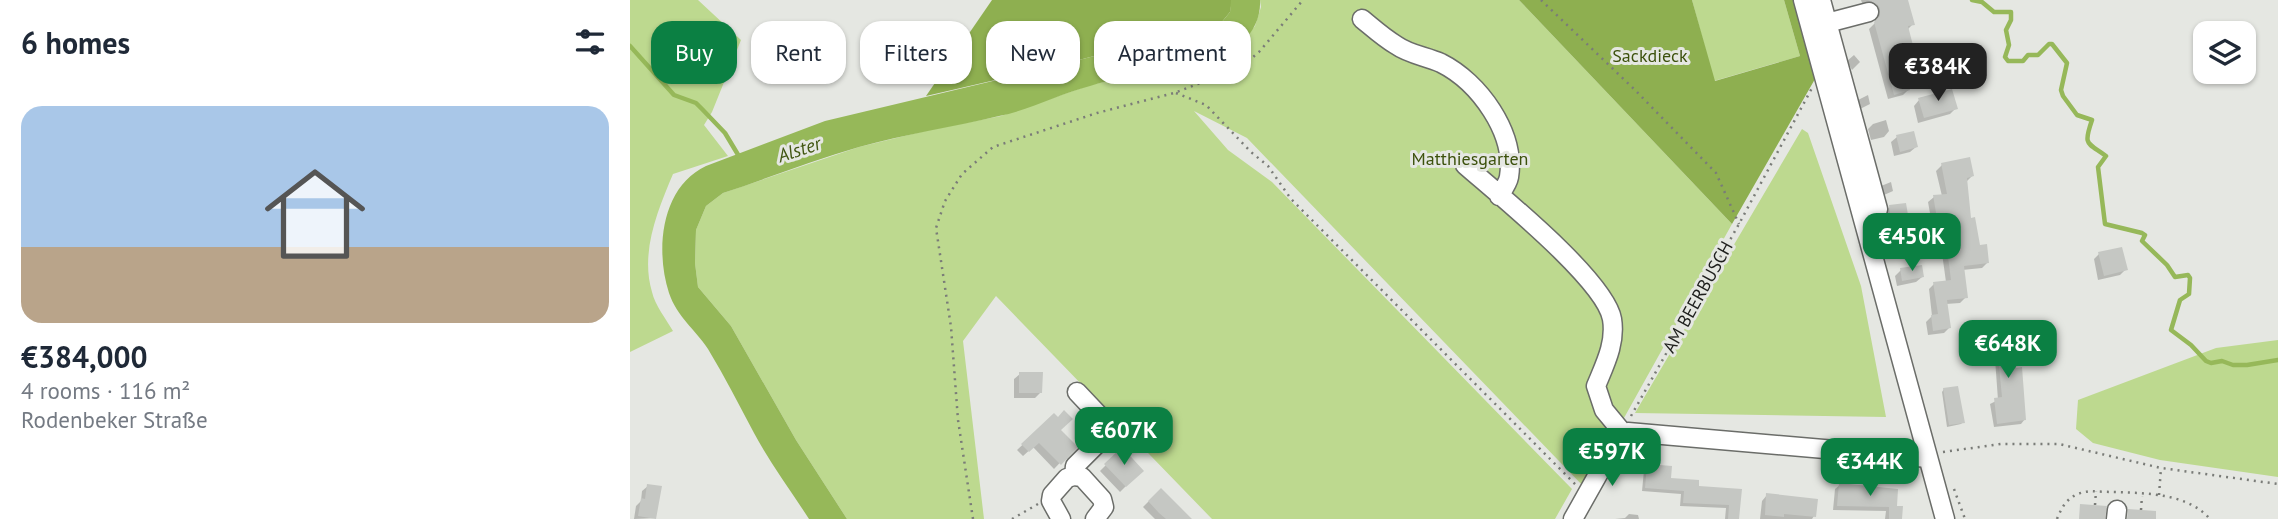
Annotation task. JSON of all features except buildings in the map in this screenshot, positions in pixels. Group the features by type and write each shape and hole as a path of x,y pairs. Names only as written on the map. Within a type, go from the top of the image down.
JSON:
{"street":[{"path":"1803,0 1945,519"},
{"path":"1821,0 1878,209 1869,243"},
{"path":"1827,23 1868,12"},
{"path":"1362,19 1397,46 1419,57 1440,63 1461,76 1500,122 1510,152 1509,179 1499,196"},
{"path":"1465,165 1558,248 1594,286 1608,307 1612,320 1611,350 1596,386 1604,410 1623,433"},
{"path":"1074,476 1075,466 1112,429 1077,392"},
{"path":"1573,519 1623,433"},
{"path":"1623,433 1928,458"},
{"path":"1061,519 1051,501 1052,495 1067,478 1074,476 1082,477 1102,499 1104,507 1095,519"}],"path":[{"path":"973,519 958,420 951,327 936,228 944,201 962,174 993,147 1108,110 1174,93 1240,68 1259,52 1303,0"},
{"path":"1541,0 1717,173 1740,224"},
{"name":"AM BEERBUSCH","path":"1623,433 1740,224 1815,82 1825,78"},
{"path":"1174,93 1206,105 1268,166 1291,200 1586,495"},
{"path":"1928,458 1941,453 2001,444 2059,444 2161,468 2278,484"},
{"path":"2159,495 2161,468"},
{"path":"2057,519 2068,498 2080,492 2096,491 2159,495 2199,507 2210,519"},
{"path":"2095,505 2096,491"},
{"path":"2141,510 2142,494"},
{"path":"1012,519 1041,502 1051,501"}],"green space":[{"path":"630,0 698,0 721,21 651,21 651,84 723,84 704,125 728,156 673,174 652,232 648,262 652,292 673,331 630,352"},
{"path":"992,0 1232,0 1230,12 1223,21 1094,21 1094,56 1080,60 1080,21 986,21 986,82 926,96 934,84 972,84 972,29"},
{"name":"Matthiesgarten","path":"1260,0 1519,0 1732,224 1585,488 1247,138 1194,111 1228,150 1272,182 1572,489 1555,519 1212,519 996,296 963,341 984,519 847,519 796,440 731,326 698,287 695,263 696,230 706,206 723,193 859,147 1001,116 1090,85 1251,84 1251,31 1261,7"},
{"name":"Sackdieck","path":"1519,0 1692,0 1715,81 1800,56 1784,0 1798,0 1819,72 1732,224"},
{"path":"1692,0 1784,0 1800,56 1714,81"},
{"path":"1802,129 1808,133 1861,286 1886,417 1635,413"},
{"path":"2278,340 2278,477 2160,460 2093,443 2076,429 2078,400 2216,348"}],"water":[{"path":"1231,0 1260,0 1256,23 1251,31 1251,21 1223,21 1230,12"},
{"name":"Alster","path":"1094,56 1094,84 1097,84 1011,113 859,147 723,193 706,206 696,230 695,263 698,287 731,326 796,440 847,519 809,519 760,444 708,349 672,301 665,276 663,239 665,221 679,189 691,176 706,166 825,121 986,83 1080,84 1080,60"}],"waterway":[{"path":"1972,0 1982,2 1994,12 2011,12 2011,20 2006,30 2009,45 2005,57 2008,61 2023,61 2028,55 2038,55 2052,44 2067,63 2061,90 2063,96 2077,115 2092,120 2088,142 2106,156 2098,167 2105,224 2142,233 2145,235 2142,241 2167,265 2175,277 2188,275 2190,278 2189,294 2180,300 2171,330 2211,363 2222,361 2233,365 2247,365 2278,360"},
{"path":"630,46 674,95 696,103 702,109 725,133 740,158"}]}
